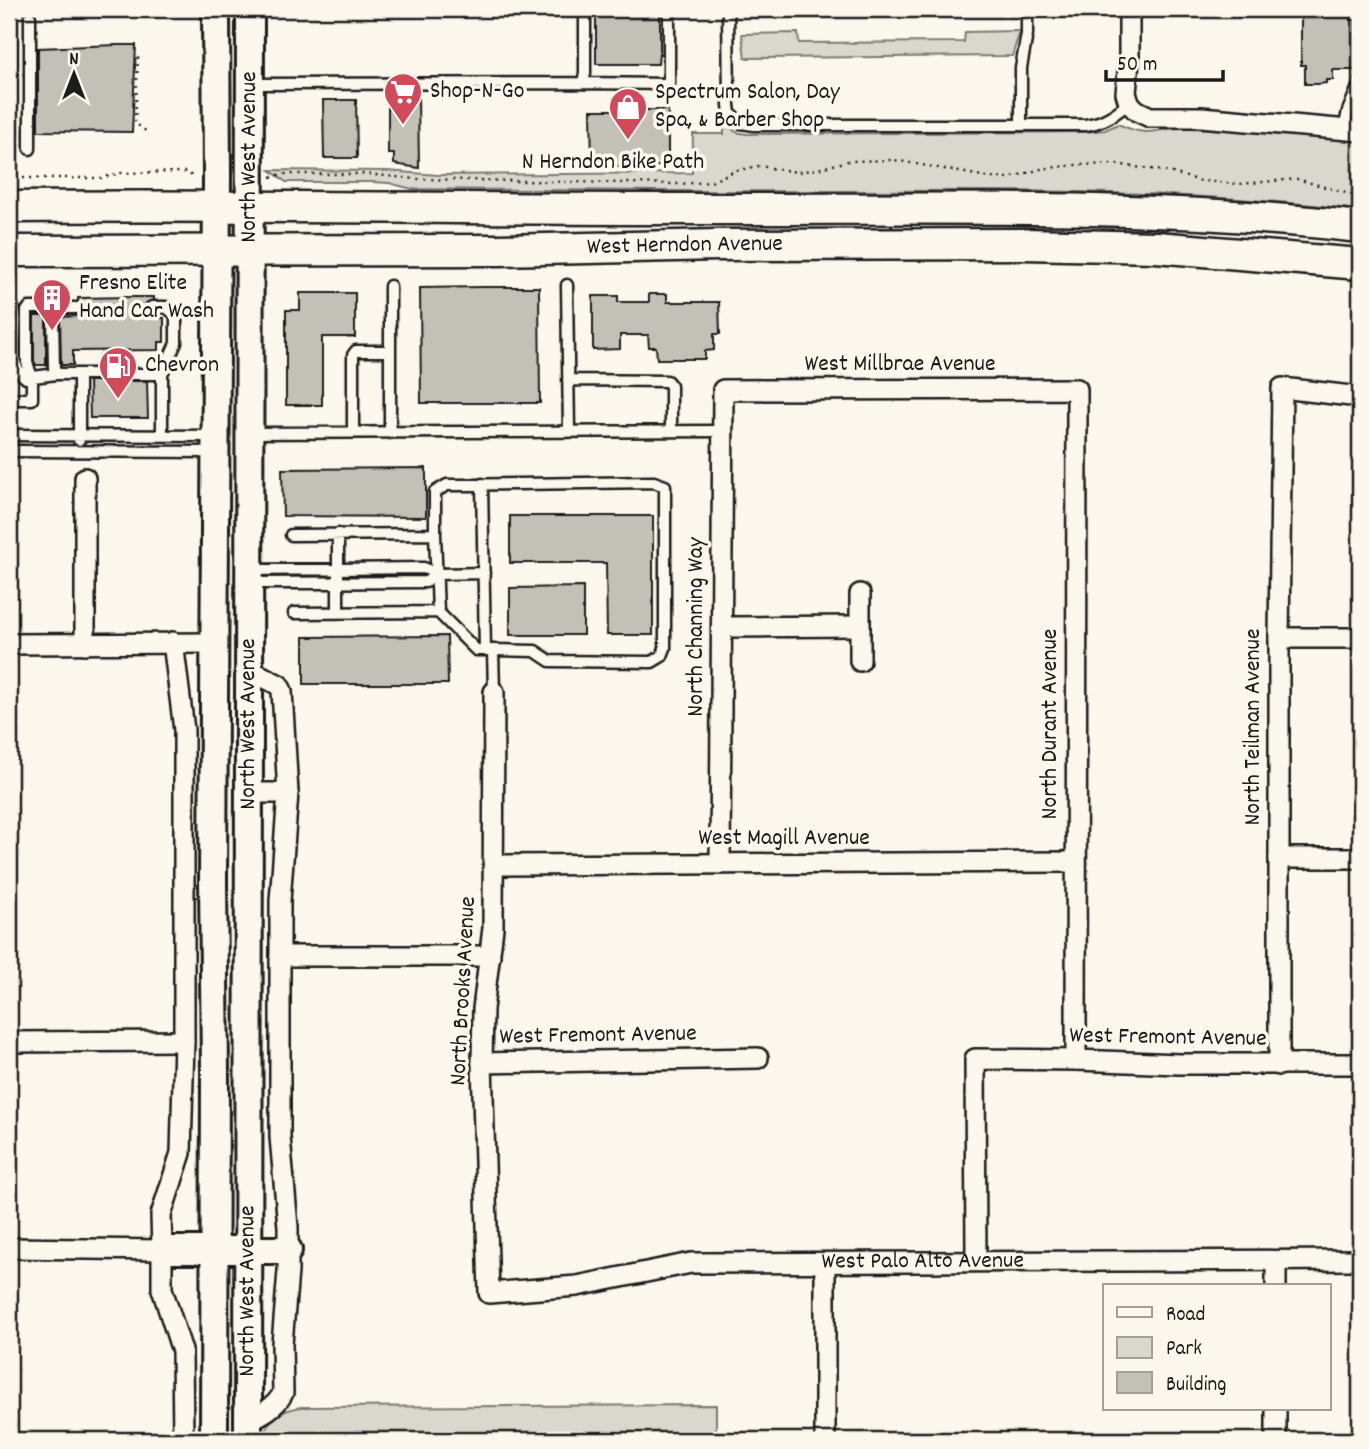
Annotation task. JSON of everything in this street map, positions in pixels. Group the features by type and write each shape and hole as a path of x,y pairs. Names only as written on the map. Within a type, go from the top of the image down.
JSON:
{"main road":[{"name":"North West Avenue","path":"215,1440 213,881 216,9"},
{"name":"North West Avenue","path":"248,1431 250,9"},
{"name":"West Herndon Avenue","path":"9,207 250,205 1102,209 1207,214 1360,227"},
{"name":"West Herndon Avenue","path":"9,251 499,250 719,245 1024,244 1156,247 1360,264"},
{"path":"215,444 224,441 229,451 234,481 234,537 249,576"},
{"path":"215,527 231,570 233,622 237,628 248,634"},
{"path":"215,643 223,644 230,650 233,658 234,765 248,793"},
{"path":"162,1250 288,1250"}],"street":[{"path":"1129,9 1126,93 1129,103 1137,111 1150,117 1201,117 1352,130"},
{"name":"North Teilman Avenue","path":"1279,1065 1282,388 1360,397"},
{"name":"West Millbrae Avenue","path":"723,390 1077,389"},
{"name":"North Durant Avenue","path":"1076,1059 1077,389"},
{"name":"North Channing Way","path":"720,863 723,390"},
{"path":"85,478 85,644"},
{"path":"860,594 860,660"},
{"path":"722,627 860,626"},
{"path":"1279,638 1360,638"},
{"path":"173,642 184,730 184,1041 181,1153 161,1215 162,1289 182,1351 183,1440"},
{"path":"9,644 215,643"},
{"path":"248,1431 280,1400 283,1393 282,1343 288,1250 280,1137 280,901 288,793 282,691 279,685 250,670"},
{"name":"North Brooks Avenue","path":"489,1293 482,1063 483,1009 493,928 494,692"},
{"path":"248,793 288,793"},
{"path":"1279,858 1360,858"},
{"name":"West Magill Avenue","path":"494,864 1075,862"},
{"path":"280,956 490,956"},
{"path":"9,1042 184,1041"},
{"name":"West Fremont Avenue","path":"482,1063 758,1058"},
{"name":"West Fremont Avenue","path":"976,1261 975,1059 1076,1059 1179,1064 1360,1064"},
{"path":"9,1248 162,1250"},
{"name":"West Palo Alto Avenue","path":"489,1293 577,1286 691,1263 1360,1260"},
{"path":"1276,1261 1276,1284"},
{"path":"825,1262 825,1440"},
{"path":"1276,1410 1276,1440"}],"lane":[{"path":"9,145 11,9"},
{"path":"583,83 584,9"},
{"path":"250,84 669,84 669,9"},
{"path":"728,9 729,105 730,113 741,123 1098,124 1129,103"},
{"path":"1021,125 1021,68 1027,34 1027,9"},
{"path":"30,18 30,149"},
{"path":"1352,130 1348,111 1360,82"},
{"path":"567,285 569,432"},
{"path":"390,286 390,433"},
{"path":"9,300 15,308 14,363 19,373 32,378 56,374 162,374"},
{"path":"152,307 166,307 176,315 176,343 162,374 162,435"},
{"path":"9,399 32,399 32,378 27,362 27,311 77,308"},
{"path":"56,374 53,314 58,309"},
{"path":"353,433 353,355 356,351 390,351"},
{"path":"79,374 79,450"},
{"path":"568,380 667,381 670,386 671,431"},
{"path":"249,433 722,431"},
{"path":"9,435 162,435 215,444"},
{"path":"9,451 215,444"},
{"path":"654,482 665,486 665,648 662,656 652,662 550,661 535,651 476,650 438,612 435,492 447,485 482,484 654,482"},
{"path":"482,484 484,573 494,692"},
{"path":"338,534 338,612"},
{"path":"291,535 435,534"},
{"path":"249,576 338,569 424,568 437,574 484,573"},
{"path":"249,576 338,582 426,582 437,574"},
{"path":"294,613 438,612"}],"path":[{"path":"138,57 135,123 147,132"},
{"name":"N Herndon Bike Path","path":"274,177 282,174 366,174 416,180 677,184 711,182 734,171 759,166 797,172 848,161 894,160 1009,178 1041,169 1116,164 1169,172 1201,181 1239,184 1297,179 1360,197"},
{"path":"9,178 101,178 121,173 186,172 193,178"}],"green space":[{"path":"1020,31 1012,56 745,58 742,34 798,33 799,43 964,42 965,32"},
{"path":"724,123 736,132 746,134 1085,132 1105,130 1118,124 1147,132 1176,128 1209,129 1360,142 1360,210 1223,198 1085,192 412,189 372,182 286,182 270,170 387,171 438,175 692,173 693,134 724,134"},
{"path":"716,1405 716,1440 264,1440 267,1426 275,1417 287,1410 301,1407"}],"building":[{"path":"660,9 658,64 596,64 596,10"},
{"path":"1350,9 1350,20 1355,20 1356,70 1333,70 1333,80 1305,84 1305,65 1301,65 1301,10"},
{"path":"136,45 132,132 38,131 38,48"},
{"name":"Shop-N-Go","path":"388,97 418,97 419,168 394,164 394,154 388,154"},
{"path":"323,100 356,100 357,158 324,158"},
{"path":"591,110 668,110 668,166 592,167"},
{"path":"539,287 540,403 421,403 420,288"},
{"path":"300,293 355,293 355,337 322,337 322,405 286,405 286,310 300,310"},
{"path":"649,294 667,294 667,302 719,302 720,334 714,334 714,350 705,351 705,359 657,359 656,347 649,347 648,335 620,335 620,349 593,350 593,296 618,296 618,302 649,302"},
{"path":"154,297 154,300 146,303 145,308 148,313 154,314 154,318 164,318 164,342 159,342 159,350 73,351 73,365 61,365 60,317 78,316 83,312 84,305 78,298"},
{"path":"34,316 46,316 46,365 36,365 34,361"},
{"name":"Chevron","path":"89,381 147,381 148,418 90,418"},
{"path":"426,468 426,517 283,516 282,469"},
{"path":"510,516 653,516 653,635 607,635 606,563 510,563"},
{"path":"583,587 583,635 510,635 510,588"},
{"path":"447,636 448,684 304,684 304,637"}],"place":[{"name":"Shop-N-Go","path":"403,126"},
{"name":"Spectrum Salon, Day Spa, & Barber Shop","path":"628,141"},
{"name":"Fresno Elite Hand Car Wash","path":"52,332"},
{"name":"Chevron","path":"118,400"}]}
